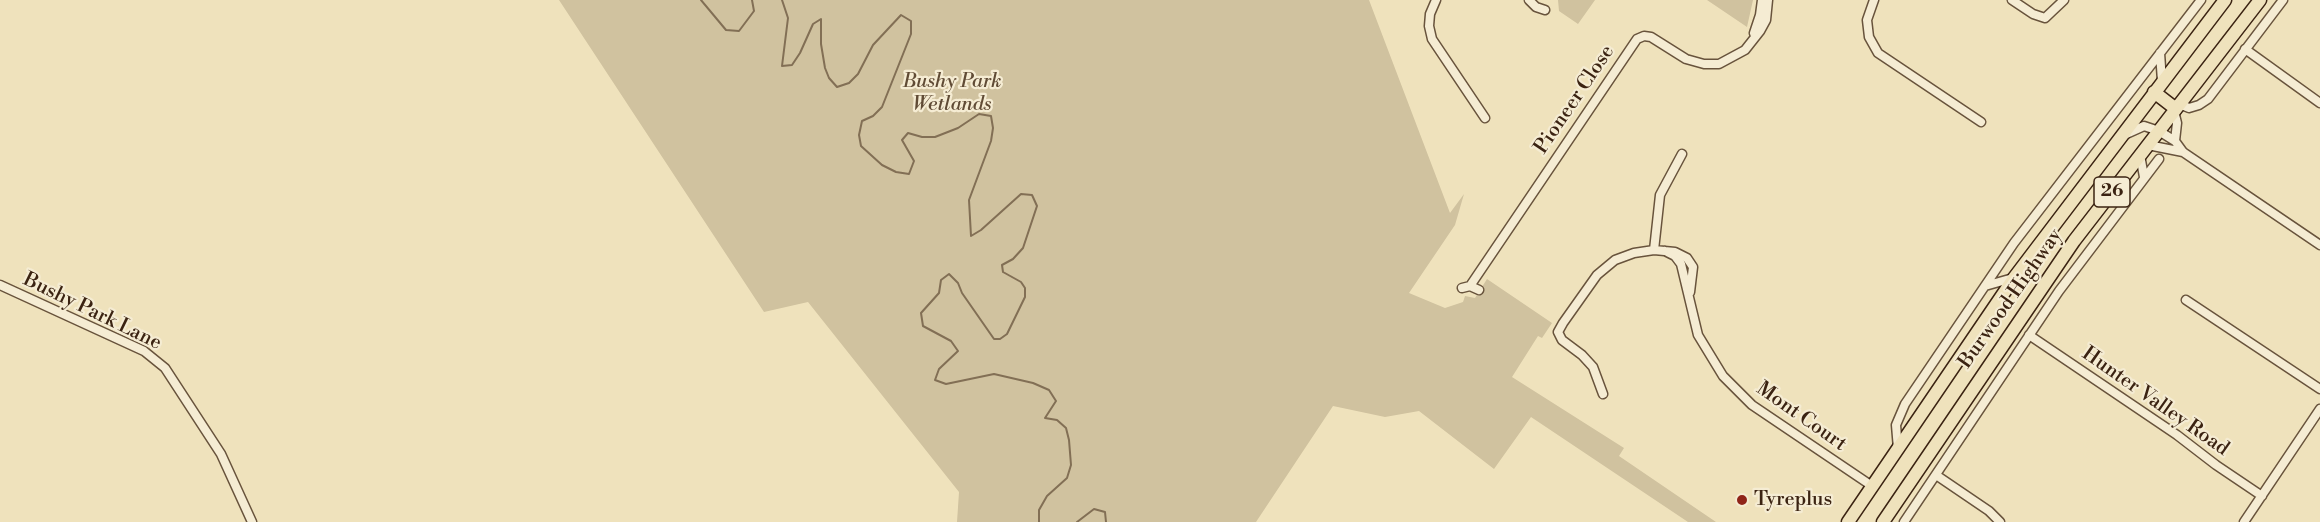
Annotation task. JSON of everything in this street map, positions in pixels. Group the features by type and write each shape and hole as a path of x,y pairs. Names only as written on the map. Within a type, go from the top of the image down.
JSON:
{"highway":[{"name":"Burwood Highway","path":"1848,522 2014,278 2225,0"},
{"name":"Burwood Highway","path":"1882,522 2074,241 2260,0"},
{"path":"2154,92 2176,108"}],"street":[{"path":"1436,0 1430,20 1432,39 1485,118"},
{"path":"1529,0 1536,7 1545,10"},
{"path":"1750,44 1758,24 1762,0"},
{"path":"1750,44 1764,26 1768,14 1768,0"},
{"path":"1874,0 1867,20 1869,38 1878,53 1982,122"},
{"path":"2012,0 2033,14 2044,18 2064,0"},
{"name":"Burwood Highway","path":"1898,449 1896,425 1901,410 2014,243 2201,0"},
{"path":"2175,141 2176,108 2189,108 2204,102 2283,0"},
{"name":"Pioneer Close","path":"1479,290 1466,287 1637,39 1644,36 1651,37 1686,59 1704,64 1719,64 1728,61 1750,44"},
{"path":"2246,49 2320,103"},
{"path":"2160,54 2162,81"},
{"path":"2121,136 2144,126 2159,131 2175,141 2183,152 2320,245"},
{"path":"2148,145 2183,152"},
{"path":"1654,250 1660,195 1682,154"},
{"path":"2140,155 2145,177"},
{"name":"Burwood Highway","path":"1904,522 2029,335 2159,159"},
{"name":"Mont Court","path":"1603,394 1593,383 1596,375 1588,361 1562,340 1558,332 1560,327 1593,279 1615,260 1634,253 1654,250 1679,254 1690,261 1692,267 1689,302 1698,335 1707,353 1739,394 1872,486"},
{"name":"Burwood Highway","path":"1985,286 2014,278"},
{"name":"Bushy Park Lane","path":"0,285 144,351 165,368 221,454 252,522"},
{"path":"2186,300 2320,389"},
{"name":"Hunter Valley Road","path":"2029,335 2177,435 2262,496"},
{"path":"1971,389 1987,399"},
{"path":"2244,522 2320,409"},
{"path":"1936,475 1989,511 2000,522"}],"green space":[{"name":"Bushy Park Wetlands","path":"559,0 1369,0 1450,213 1464,194 1455,225 1409,293 1445,308 1463,302 1465,296 1475,298 1487,279 1552,323 1542,338 1538,336 1512,377 1624,448 1619,456 1716,522 1688,522 1531,417 1494,469 1419,411 1385,417 1333,406 1256,522 957,522 959,492 808,302 764,312"},
{"path":"1558,0 1595,0 1578,24 1559,11"},
{"path":"1707,0 1753,0 1747,27"}],"waterway":[{"path":"701,0 726,30 739,31 754,11 752,0"},
{"path":"782,0 788,18 782,66 792,65 813,24 821,19 821,44 825,68 829,78 837,87 849,83 858,74 873,45 901,15 911,21 911,34 882,107 873,116 862,121 859,135 861,146 882,165 896,172 909,174 914,161 902,140 908,133 922,137 935,137 958,128 979,114 991,116 993,128 991,141 969,200 971,236 981,230 1021,194 1032,195 1037,206 1023,248 1013,259 1002,265 1003,272 1021,282 1025,288 1025,297 1007,334 1000,339 994,339 962,293 958,283 949,274 941,280 939,293 921,313 923,326 951,341 958,351 939,369 935,380 946,384 994,374 1033,383 1049,390 1056,401 1045,418 1057,420 1066,428 1071,465 1067,478 1047,496 1039,510 1039,522"},
{"path":"1077,522 1094,509 1105,512 1106,522"}],"place":[{"name":"Tyreplus","path":"1742,500"}]}
